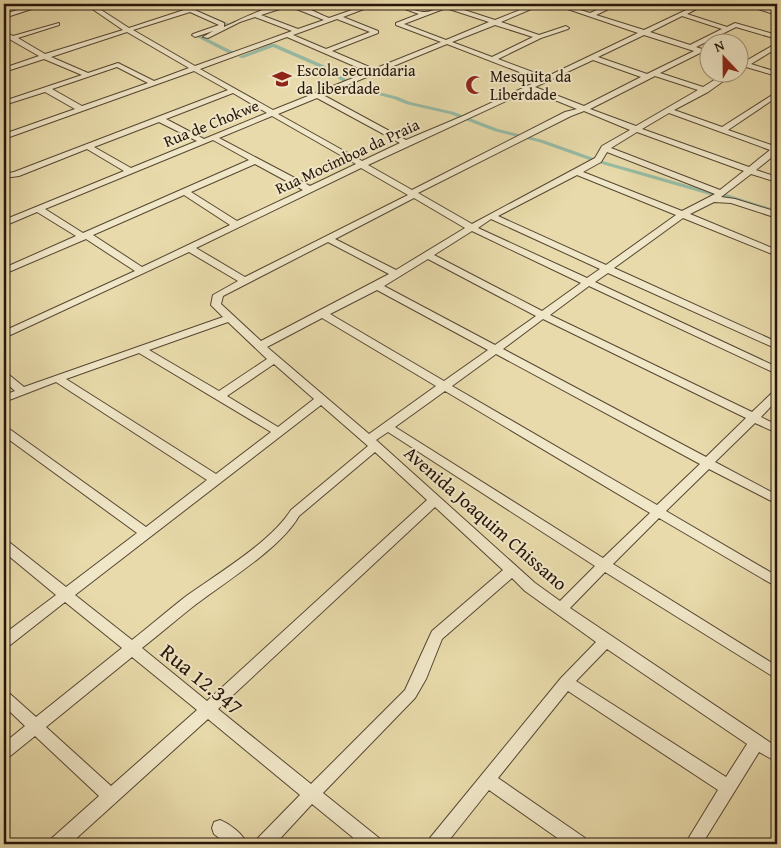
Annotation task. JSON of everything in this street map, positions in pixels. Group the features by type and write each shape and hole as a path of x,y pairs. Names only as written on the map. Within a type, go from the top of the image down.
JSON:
{"street":[{"path":"4,16 44,4"},
{"path":"78,4 89,6 101,16 107,17 235,90 472,228 777,371"},
{"path":"176,4 222,26 196,35"},
{"path":"206,37 255,14 289,4 329,20"},
{"path":"4,137 374,4"},
{"path":"394,4 424,14"},
{"name":"Rua de Chokwe","path":"4,223 540,4"},
{"path":"556,4 698,49"},
{"path":"590,15 616,4"},
{"name":"Rua Mocimboa da Praia","path":"4,335 406,144 465,118 699,4"},
{"path":"745,4 777,12"},
{"path":"538,38 449,5 398,24 545,79"},
{"path":"4,70 190,10"},
{"path":"255,14 297,31"},
{"path":"681,14 728,29"},
{"path":"327,51 376,32 337,17"},
{"path":"12,38 56,24"},
{"path":"691,47 736,26 777,38"},
{"path":"492,59 538,38 566,28"},
{"path":"4,33 45,57 88,75"},
{"path":"287,35 374,72"},
{"path":"748,61 777,45"},
{"path":"190,248 246,282 568,114 584,109 698,51"},
{"path":"592,57 705,90"},
{"path":"6,101 118,65 153,82"},
{"path":"748,66 777,74"},
{"path":"260,346 377,286 492,216 577,172 596,161 605,148 717,82"},
{"path":"528,87 638,130 777,180"},
{"path":"46,89 81,109"},
{"path":"4,176 16,174 89,147 235,90"},
{"path":"317,94 406,144"},
{"path":"724,129 777,94"},
{"path":"670,110 777,149"},
{"path":"160,119 202,141"},
{"path":"212,137 255,162 310,190"},
{"path":"89,147 130,171"},
{"path":"605,148 722,194"},
{"path":"4,752 130,648 250,557 289,523 295,513 388,427 682,215 722,194 777,149"},
{"path":"4,272 255,162"},
{"path":"4,166 16,174"},
{"path":"577,172 777,253"},
{"path":"186,193 237,225"},
{"path":"712,199 732,201 777,215"},
{"path":"38,209 142,271"},
{"path":"492,216 777,346"},
{"path":"328,239 396,274"},
{"path":"427,255 544,316 777,429"},
{"name":"Avenida Joaquim Chissano","path":"246,282 218,295 215,301 216,305 274,359 372,443 511,571 530,587 606,641 777,755"},
{"path":"377,286 777,500"},
{"path":"322,314 777,582"},
{"path":"4,399 57,378 230,318"},
{"path":"140,349 279,432"},
{"path":"218,397 274,359"},
{"path":"4,376 23,392"},
{"path":"57,378 216,480"},
{"path":"561,608 777,394"},
{"path":"4,642 322,399"},
{"path":"388,427 777,673"},
{"path":"4,431 146,533"},
{"path":"58,844 434,501"},
{"name":"Rua 12.347","path":"4,545 206,711 312,793 373,844"},
{"path":"264,844 410,694 418,682 427,660 430,645 437,635 511,571"},
{"path":"436,844 566,682 606,641"},
{"path":"566,682 729,788"},
{"path":"4,698 110,796"},
{"path":"694,844 757,742"},
{"path":"488,780 579,844"},
{"path":"220,828 239,844"}],"waterway":[{"path":"179,4 230,26 198,36 234,54"},
{"path":"241,57 273,45 328,69 354,87 408,103 452,113 496,130 541,141 597,161 712,194 721,194 777,212"}],"place":[{"name":"Escola secundaria da liberdade","path":"282,79"},
{"name":"Mesquita da Liberdade","path":"475,85"}]}
